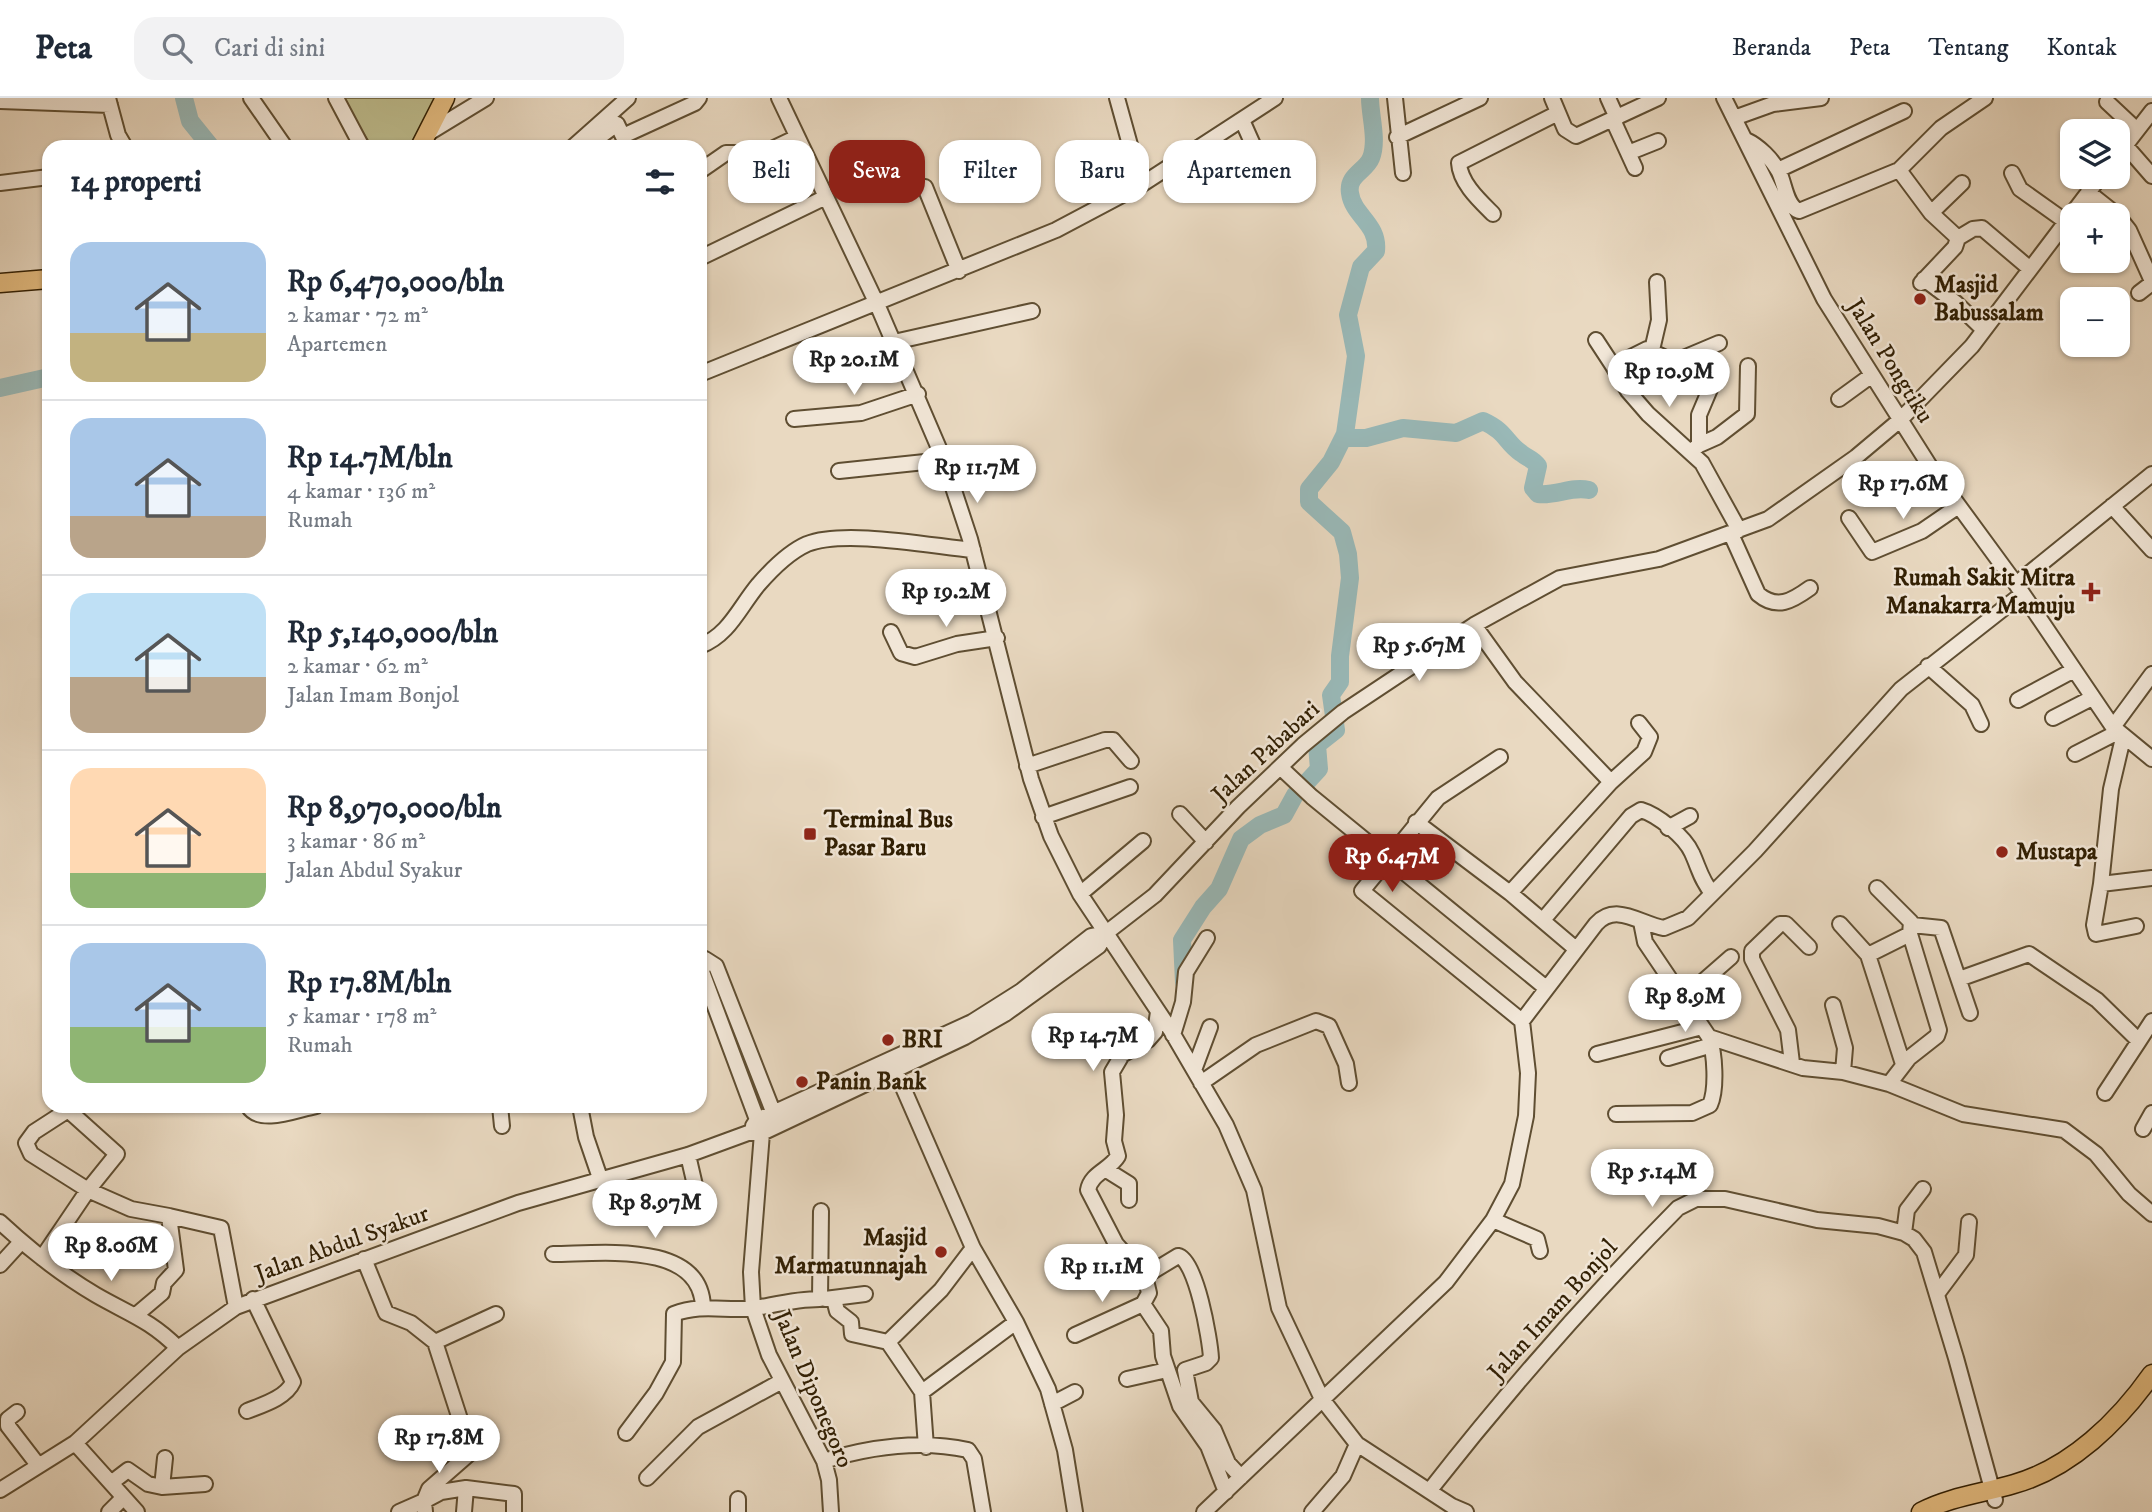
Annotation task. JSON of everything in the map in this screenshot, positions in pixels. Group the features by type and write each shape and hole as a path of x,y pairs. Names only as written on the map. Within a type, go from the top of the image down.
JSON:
{"main road":[{"path":"424,140 445,98"},
{"path":"0,283 42,280"},
{"path":"1950,1512 2035,1477 2075,1453 2120,1413 2152,1374"},
{"path":"1920,1512 1950,1500 2039,1486 2087,1457 2117,1430 2152,1386"}],"street":[{"path":"251,98 280,140"},
{"path":"336,98 358,140"},
{"path":"425,140 486,98"},
{"path":"600,140 619,130 628,98"},
{"path":"592,140 695,103 699,98"},
{"path":"779,98 877,304 918,394 944,460 973,550 1027,766 1044,817 1080,894 1166,1024 1226,1125 1254,1190 1279,1308 1322,1399 1357,1444 1466,1512"},
{"path":"1117,98 1129,140"},
{"path":"1210,140 1275,98"},
{"path":"1395,98 1397,137 1403,173"},
{"path":"1397,137 1480,98"},
{"path":"1552,98 1565,129 1572,135 1581,135 1658,98"},
{"path":"1608,98 1635,168"},
{"name":"Jalan Pongtiku","path":"1724,98 1824,299 1900,420 2092,698 2118,732 2152,759"},
{"path":"1734,118 1773,104 1821,98"},
{"path":"1745,140 1755,145 1778,170 1796,211 1899,170 1941,128 1986,98"},
{"path":"0,101 109,102 120,140"},
{"path":"2107,102 2137,130"},
{"path":"1778,170 1904,111"},
{"path":"2130,139 2152,111"},
{"path":"1493,214 1472,191 1459,171 1459,163 1558,113"},
{"path":"1242,120 1251,140"},
{"path":"707,166 726,153 734,153 747,161 797,137"},
{"path":"1628,153 1658,141"},
{"path":"2130,158 2152,176"},
{"path":"1899,170 1931,212 1958,238"},
{"path":"2012,173 2020,190 2060,218"},
{"path":"0,183 42,182"},
{"path":"1931,212 1962,183"},
{"path":"925,187 958,271"},
{"name":"Jalan Pababari","path":"2079,203 2090,189"},
{"path":"2088,192 2101,203"},
{"path":"707,255 826,197"},
{"path":"707,371 958,271 1067,225 1106,203"},
{"path":"1984,330 1956,303 1922,281 1955,247 1958,238 1973,229 1982,228 2029,268"},
{"name":"Jalan Pababari","path":"1106,933 1155,895 1280,767 1343,712 1474,625 1546,583 1570,575 1659,559 1735,532 1768,519 1818,486 1900,420 1984,330 2060,228"},
{"path":"2130,232 2152,282 2140,293"},
{"path":"1651,350 1659,320 1657,282"},
{"path":"894,342 1032,311"},
{"path":"1596,340 1628,391 1648,414 1694,448 1735,532 1758,594 1766,601 1791,602 1811,589"},
{"path":"1613,366 1634,354 1651,350 1674,362 1719,343"},
{"path":"1694,448 1717,437 1747,414 1748,366"},
{"path":"1839,399 1872,375"},
{"path":"1694,448 1699,415 1710,389"},
{"path":"794,419 861,413 918,394"},
{"path":"839,471 944,460"},
{"path":"1204,1512 1446,1282 1493,1220 1512,1184 1526,1116 1528,1073 1522,1021 1600,919 1610,913 1622,914 1641,922 1671,928 1688,918 1755,851 1901,689 2152,474"},
{"path":"2112,506 2152,550"},
{"path":"1849,518 1872,552 1922,531 1958,507"},
{"path":"707,642 725,631 755,589 777,567 800,548 816,541 856,539 973,550"},
{"path":"1474,625 1515,682 1611,782"},
{"path":"891,632 901,653 915,657 957,644 997,638"},
{"path":"1928,666 1972,705 1982,724"},
{"path":"2018,700 2074,670"},
{"path":"2136,926 2096,934 2118,732 2152,674"},
{"path":"2053,718 2092,698"},
{"path":"1510,893 1611,782 1648,746 1649,734 1639,723"},
{"path":"2075,754 2118,732"},
{"path":"1027,766 1105,740 1113,740 1131,761"},
{"path":"1500,757 1443,793 1363,886 1362,892 1522,1021"},
{"path":"1280,767 1546,988"},
{"path":"1044,817 1130,787"},
{"path":"1543,920 1637,811 1644,811 1689,847 1699,877 1712,893"},
{"path":"1180,814 1206,842"},
{"path":"1668,828 1690,816"},
{"path":"1416,822 1510,893 1576,949"},
{"path":"1080,894 1143,841"},
{"path":"2101,884 2152,878"},
{"path":"1877,888 1911,930 1939,1030 1903,1064 1889,1084"},
{"path":"1616,1114 1692,1112 1710,1105 1713,1089 1707,1037 1645,942 1641,922"},
{"path":"1792,1063 1788,1030 1752,959 1752,951 1780,924 1786,924 1809,947"},
{"path":"1840,924 1868,955 1903,1064"},
{"path":"1868,955 1911,930 1939,928 1970,1013"},
{"name":"Jalan Abdul Syakur","path":"0,1490 75,1443 178,1348 236,1307 364,1259 600,1178 688,1155 756,1129 779,1127 972,1022 1021,991 1091,936 1106,933"},
{"path":"1075,1335 1143,1304 1149,1293 1145,1276 1116,1244 1088,1190 1091,1180 1108,1172 1119,1152 1114,1141 1116,1115 1115,1096 1111,1087 1112,1072 1122,1055 1148,1040 1166,1024 1183,1002 1186,972 1206,938"},
{"path":"1959,979 2028,954 2097,1000 2139,1041"},
{"path":"1683,999 1731,957"},
{"path":"707,959 716,967 779,1127"},
{"name":"Jalan Diponegoro","path":"707,987 756,1129 751,1272 753,1308 769,1355 824,1461 829,1480 831,1512"},
{"path":"1833,1005 1845,1048 1843,1072"},
{"path":"1197,1077 1256,1045 1316,1021 1329,1026 1335,1035 1349,1083"},
{"path":"2105,1093 2152,1021"},
{"path":"1197,1077 1210,1027"},
{"path":"1668,1058 1707,1037"},
{"path":"1597,1054 1707,1037 1812,1069 1843,1072 1889,1084 1962,1114 2064,1129 2096,1154 2129,1194 2152,1214"},
{"path":"893,1066 973,1248 1016,1322 1052,1404 1065,1450 1075,1512"},
{"name":"Jalan Abdul Syakur","path":"756,1129 773,1113 893,1066"},
{"path":"63,1113 30,1136 26,1147 31,1154 88,1189 131,1209 221,1228 236,1307"},
{"path":"42,1258 88,1189 117,1154 75,1113"},
{"path":"254,1113 279,1113"},
{"path":"501,1113 502,1126"},
{"path":"581,1113 586,1137 600,1178"},
{"path":"2143,1129 2152,1113"},
{"path":"688,1155 697,1194"},
{"path":"1108,1172 1129,1184 1129,1199"},
{"path":"1923,1189 1908,1210 1904,1233 1920,1245 1937,1294 1993,1495"},
{"name":"Jalan Imam Bonjol","path":"1430,1490 1480,1426 1614,1273 1687,1202 1710,1198 1725,1199 1817,1220 1878,1226 1904,1233"},
{"path":"821,1211 827,1299 851,1322 852,1334 888,1342 922,1392 926,1447"},
{"path":"136,1315 162,1293 163,1283 176,1270 169,1216"},
{"path":"1493,1220 1537,1239 1540,1251"},
{"path":"0,1222 42,1258 96,1295 154,1326 178,1348"},
{"path":"1937,1294 1966,1255 1970,1240 1969,1222"},
{"path":"0,1265 21,1242"},
{"path":"888,1342 941,1290 973,1248"},
{"path":"553,1254 625,1253 663,1260 693,1274 701,1287 703,1307"},
{"path":"1127,1379 1175,1373 1206,1363 1211,1358 1199,1292 1186,1259 1178,1256 1145,1276"},
{"path":"364,1259 386,1312 411,1323 435,1342 469,1452 429,1489 424,1506"},
{"path":"626,1433 656,1393 673,1362 674,1314 703,1307 753,1308 790,1300 865,1294"},
{"path":"247,1412 274,1400 292,1386 293,1382 253,1299"},
{"path":"1143,1304 1161,1331 1175,1373 1180,1406 1234,1484"},
{"path":"435,1342 496,1314"},
{"path":"922,1392 1016,1322"},
{"path":"1175,1373 1191,1402 1214,1430 1234,1484"},
{"path":"647,1478 698,1427 782,1381"},
{"path":"1052,1404 1075,1392"},
{"path":"17,1412 8,1424 38,1465"},
{"path":"75,1443 137,1512"},
{"path":"1312,1512 1343,1476 1357,1444"},
{"path":"824,1461 852,1452 926,1447 963,1449 971,1452 983,1512"},
{"path":"162,1487 165,1458"},
{"path":"111,1483 128,1470 148,1485 162,1487 205,1484"},
{"path":"464,1512 466,1488"},
{"path":"399,1512 424,1506 441,1492 466,1488 513,1494 514,1512"},
{"path":"109,1512 123,1498"}],"shaded area":[{"path":"341,98 435,98 414,140 368,140"}],"waterway":[{"path":"184,98 190,121 205,140"},
{"path":"1184,982 1182,940 1203,907 1219,889 1241,839 1260,825 1284,815 1295,795 1319,769 1317,745 1336,730 1331,695 1340,682 1340,656 1350,578 1348,554 1342,532 1309,502 1309,489 1331,462 1345,434 1356,356 1348,315 1361,267 1376,251 1374,234 1356,208 1350,193 1351,182 1369,162 1373,151 1370,98"},
{"path":"0,388 42,379"},
{"path":"1345,434 1351,438 1366,438 1403,428 1456,433 1483,421 1497,429 1516,449 1538,466 1533,488 1538,494 1589,490"}],"place":[{"name":"Masjid Babussalam","path":"1920,299"},
{"name":"Rumah Sakit Mitra Manakarra Mamuju","path":"2091,592"},
{"name":"Terminal Bus Pasar Baru","path":"810,834"},
{"name":"Mustapa","path":"2002,852"},
{"name":"BRI","path":"888,1040"},
{"name":"Panin Bank","path":"802,1082"},
{"name":"Masjid Marmatunnajah","path":"941,1252"}]}
